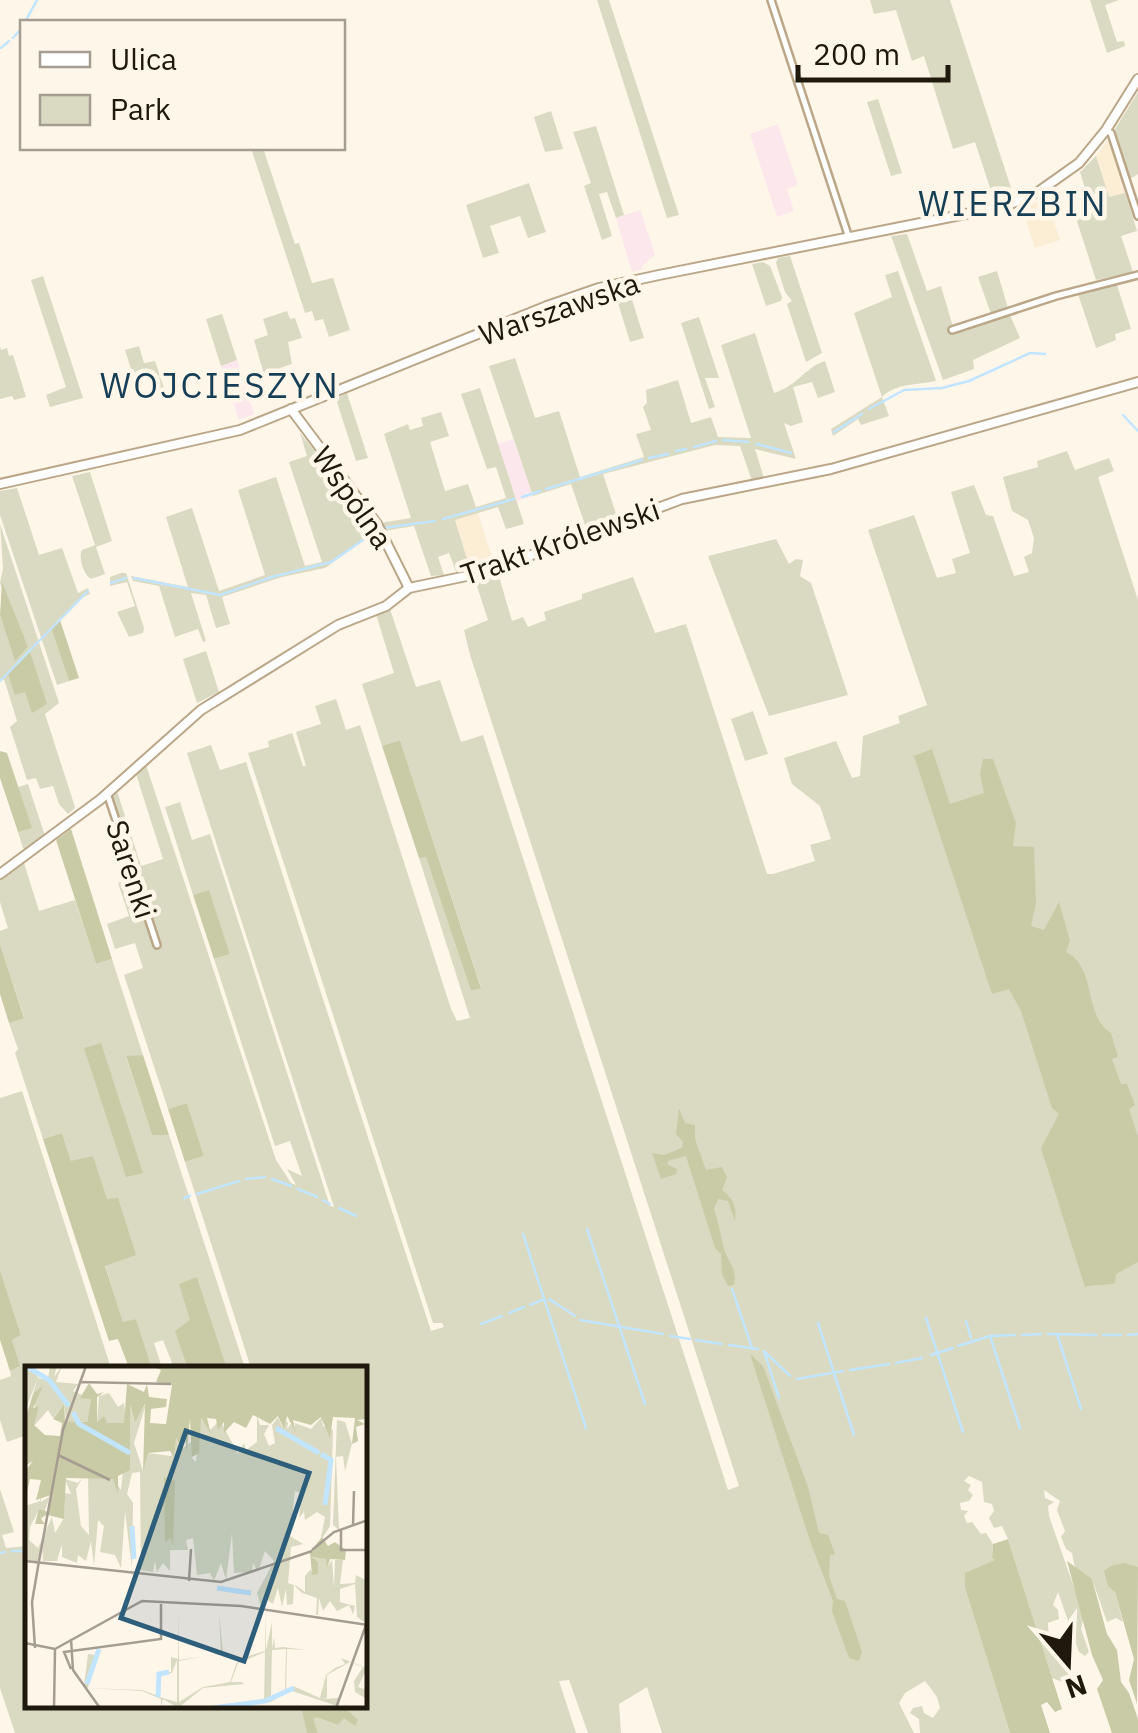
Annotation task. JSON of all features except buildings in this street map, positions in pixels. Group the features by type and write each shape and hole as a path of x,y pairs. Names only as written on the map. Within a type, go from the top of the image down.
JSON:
{"street":[{"path":"771,0 848,235"},
{"name":"Warszawska","path":"0,484 228,433 574,296 848,235 994,210 1068,172 1106,130 1138,79"},
{"path":"1106,130 1111,133 1138,216"},
{"path":"952,330 1138,275"},
{"name":"Trakt Królewski","path":"0,874 107,793 201,710 338,625 386,606 409,588 486,572 682,499 831,469 1138,382"},
{"name":"Wspólna","path":"291,409 377,524 409,588"},
{"name":"Sarenki","path":"107,793 156,945"}],"shaded area":[{"path":"778,124 798,185 787,189 794,211 777,217 750,134"},
{"path":"1109,139 1125,193 1109,198 1096,156"},
{"path":"1046,198 1060,240 1035,248 1022,208"},
{"path":"640,210 655,255 643,269 632,272 616,218"},
{"path":"237,360 254,414 239,420 221,366"},
{"path":"513,439 533,496 517,501 498,444"},
{"path":"478,513 494,564 471,572 455,520"}],"green space":[{"path":"597,0 609,0 679,215 667,218"},
{"path":"870,0 950,0 1013,194 994,200 975,142 953,149 924,56 912,61 896,10 874,14"},
{"path":"1090,0 1119,0 1105,5 1117,42 1124,41 1125,46 1107,53"},
{"path":"1138,92 1138,174 1130,179 1115,129"},
{"path":"878,99 902,173 891,176 867,102"},
{"path":"551,111 563,149 545,152 534,117"},
{"path":"596,126 624,215 616,218 607,192 599,194 612,236 602,240 584,186 591,183 573,132"},
{"path":"252,150 264,150 312,283 333,278 350,330 329,337 323,319 315,321 312,311 305,313"},
{"path":"1096,156 1109,197 1125,193 1137,231 1121,236 1133,272 1096,280 1076,218 1092,211 1080,172"},
{"path":"529,183 546,232 528,238 520,216 490,226 499,253 483,258 466,205"},
{"path":"907,234 927,291 941,286 953,327 951,332 1010,315 1020,338 973,360 974,369 943,380 891,236"},
{"path":"790,256 822,353 806,362 787,304 792,301 776,263 778,258"},
{"path":"763,262 770,266 782,297 766,306 752,264"},
{"path":"898,271 936,381 900,387 882,397 854,313 892,297 885,275"},
{"path":"997,271 1008,308 991,314 978,277"},
{"path":"43,276 83,398 50,407 46,395 66,387 31,280"},
{"path":"1117,285 1131,329 1115,334 1116,340 1096,348 1078,294"},
{"path":"629,290 644,338 630,342 615,293"},
{"path":"287,311 290,319 295,318 302,338 288,342 292,364 265,378 254,340 268,335 263,319"},
{"path":"222,314 237,360 221,366 206,319"},
{"path":"699,317 719,378 705,378 715,407 709,409 681,323"},
{"path":"755,333 774,393 825,361 835,392 818,398 812,382 793,387 803,422 791,426 784,423 796,459 755,449 764,478 752,481 740,446 715,445 603,474 618,520 587,531 571,484 533,496 489,366 515,358 535,418 559,411 580,477 644,457 636,434 651,430 643,407 647,403 646,390 678,380 691,423 711,417 718,437 751,438 721,345"},
{"path":"0,346 1,350 7,348 9,356 13,355 26,397 0,399"},
{"path":"139,346 144,363 155,361 164,388 154,391 149,378 135,382 125,350"},
{"path":"480,388 524,524 506,529 498,507 455,520 471,572 457,574 449,553 438,557 444,575 431,576 414,526 384,531 380,523 411,518 384,434 408,424 410,430 423,426 421,418 441,412 449,436 430,442 445,491 468,484 476,507 506,498 496,467 487,469 461,394"},
{"path":"347,393 368,458 356,461 336,399"},
{"path":"882,397 889,416 861,425 858,419 833,436 831,429"},
{"path":"300,433 364,511 376,532 325,568 222,597 230,624 216,628 206,595 191,593 206,641 203,642 198,629 175,637 159,586 133,581 131,576 188,587 166,517 192,508 219,591 265,575 238,490 276,477 305,566 322,562 289,462 307,456"},
{"path":"1067,451 1075,470 1109,458 1114,471 1098,477 1138,600 1138,1567 1115,1592 1123,1622 1116,1618 1107,1622 1092,1579 1075,1568 1072,1553 1061,1537 1065,1531 1057,1510 1060,1501 1044,1490 1045,1498 1054,1502 1048,1506 1049,1516 1084,1616 1081,1629 1089,1652 1085,1656 1079,1652 1058,1592 1053,1605 1059,1619 1048,1623 1049,1631 1057,1655 1077,1682 1073,1686 1052,1678 1008,1539 1002,1526 994,1528 989,1518 994,1511 992,1504 984,1502 982,1482 969,1476 964,1481 971,1485 968,1490 973,1495 969,1501 960,1503 961,1510 968,1511 964,1516 967,1523 972,1522 981,1534 986,1533 996,1560 965,1588 1010,1733 920,1733 919,1719 910,1713 913,1708 922,1706 924,1713 933,1718 940,1708 925,1681 905,1693 899,1703 914,1733 662,1733 647,1687 619,1704 621,1733 588,1733 569,1680 559,1681 576,1733 15,1733 0,1688 0,1489 14,1532 2,1535 6,1548 25,1546 25,1708 368,1708 368,1366 250,1366 185,1162 204,1156 187,1103 168,1109 124,975 143,968 135,943 115,949 107,924 129,916 118,883 132,877 107,799 117,791 141,866 163,859 136,774 146,765 276,1160 296,1185 287,1169 302,1176 290,1141 275,1146 214,959 230,954 209,891 193,895 165,807 180,802 192,840 210,834 330,1206 334,1207 187,753 211,745 220,770 246,762 431,1331 444,1327 442,1323 433,1323 248,753 269,747 268,741 292,733 306,766 296,732 321,724 315,706 336,699 346,730 360,725 451,1009 457,1021 470,1018 419,858 426,856 471,991 481,987 400,740 382,746 362,684 394,673 376,614 390,609 416,687 440,680 461,742 483,735 728,1490 739,1486 470,655 464,630 488,620 475,580 498,573 512,621 523,617 528,627 546,620 544,612 633,577 655,633 686,624 767,874 773,874 815,861 810,845 831,839 820,806 792,784 784,758 836,741 852,778 860,776 863,736 900,723 898,716 927,705 868,530 914,515 937,578 956,573 952,559 970,553 951,492 974,485 986,515 993,516 1014,576 1029,572 1024,557 1032,553 1034,538 1028,520 1012,511 1003,477 1038,467 1037,461"},
{"path":"90,472 112,541 96,547 105,574 91,579 82,566 81,553 95,545 72,476"},
{"path":"17,488 39,555 62,548 78,593 88,588 90,594 79,599 51,628 69,681 57,685 0,515 0,491"},
{"path":"0,524 59,703 45,714 75,808 68,814 59,804 53,786 40,789 36,778 27,780 10,727 17,721 4,679 0,682 0,615 15,660 28,647 0,583"},
{"path":"776,539 789,564 803,560 800,576 811,583 848,695 769,716 708,556"},
{"path":"126,573 144,628 143,633 129,637 117,612 135,606 127,582 110,586 110,577"},
{"path":"2,582 28,647 15,661 0,615"},
{"path":"60,620 79,678 69,681 51,628"},
{"path":"206,651 219,692 197,703 183,659"},
{"path":"30,652 47,704 32,713 25,692 15,695 8,674"},
{"path":"753,711 768,754 745,761 731,719"},
{"path":"400,740 481,988 471,991 426,857 419,858 382,746"},
{"path":"932,749 950,804 984,793 980,774 983,759 993,759 1016,823 1013,846 1034,847 1036,903 1031,926 1044,930 1059,902 1070,941 1066,952 1082,969 1097,1015 1111,1033 1118,1057 1112,1059 1121,1084 1127,1084 1135,1105 1129,1109 1138,1137 1138,1262 1116,1274 1115,1283 1085,1287 1041,1148 1059,1114 1052,1108 1021,1011 1009,989 992,994 914,756"},
{"path":"0,751 7,753 32,828 18,832 0,778"},
{"path":"28,784 45,836 27,850 18,832 31,827 18,787"},
{"path":"71,829 112,959 96,964 56,840"},
{"path":"24,863 39,911 75,900 96,964 112,959 143,1055 126,1057 152,1135 169,1135 244,1366 226,1366 197,1277 186,1363 173,1366 163,1340 154,1343 161,1366 151,1366 136,1319 123,1323 105,1265 107,1199 71,1161 62,1133 43,1139 15,1053 18,1049 9,1023 24,1017 0,944 0,931 8,928 0,902 0,880"},
{"path":"209,890 230,954 214,959 193,895"},
{"path":"0,944 24,1018 9,1023 0,994"},
{"path":"101,1043 143,1173 126,1177 84,1048"},
{"path":"143,1055 169,1135 152,1135 126,1056"},
{"path":"22,1091 110,1366 25,1366 25,1436 7,1442 0,1420 0,1380 11,1376 10,1371 19,1366 12,1340 21,1335 0,1270 0,1098"},
{"path":"187,1103 204,1156 185,1162 168,1109"},
{"path":"679,1108 685,1123 695,1125 695,1139 706,1170 722,1167 727,1177 722,1190 733,1203 735,1221 728,1201 718,1199 714,1209 734,1271 734,1285 728,1286 722,1274 721,1254 715,1248 686,1156 668,1161 677,1169 676,1174 661,1179 652,1153 664,1155 682,1148 683,1142 676,1134"},
{"path":"62,1133 71,1161 93,1156 107,1199 118,1198 136,1255 105,1266 123,1322 136,1319 151,1366 128,1366 118,1339 109,1341 43,1139"},
{"path":"0,1270 21,1335 12,1340 20,1366 10,1371 0,1340"},
{"path":"197,1277 226,1366 182,1366 186,1363 175,1331 190,1320 179,1284"},
{"path":"750,1354 763,1366 808,1487 819,1533 828,1535 835,1554 830,1555 829,1576 837,1599 845,1601 862,1652 859,1661 849,1658 832,1611 833,1601"},
{"path":"1008,1539 1062,1709 1055,1712 1047,1702 1041,1705 1050,1733 1010,1733 965,1588 965,1573 995,1560 993,1544"},
{"path":"1067,1561 1092,1579 1107,1634 1117,1650 1121,1682 1138,1719 1138,1733 1112,1733 1097,1689 1103,1680 1092,1655"},
{"path":"1124,1563 1138,1567 1137,1704 1129,1680 1134,1659 1115,1592 1108,1586 1104,1571"},
{"path":"301,1708 345,1708 358,1720 355,1726 344,1718 338,1725 317,1717 313,1719 318,1733 307,1733"}],"waterway":[{"path":"26,20 37,0"},
{"path":"13,38 20,30"},
{"path":"1,48 9,41"},
{"path":"869,409 904,390 942,388 969,381 1030,353 1045,354"},
{"path":"834,432 862,414"},
{"path":"1123,415 1138,431"},
{"path":"723,440 748,442"},
{"path":"694,447 716,441"},
{"path":"757,444 791,453"},
{"path":"676,451 686,449"},
{"path":"649,458 668,454"},
{"path":"546,489 642,460"},
{"path":"522,497 540,491"},
{"path":"443,519 514,499"},
{"path":"383,528 435,521"},
{"path":"134,578 220,595 331,562 376,531"},
{"path":"111,583 126,578"},
{"path":"0,681 88,591"},
{"path":"246,1179 265,1177"},
{"path":"272,1179 291,1186"},
{"path":"197,1194 239,1181"},
{"path":"298,1189 317,1197"},
{"path":"184,1198 190,1196"},
{"path":"323,1200 330,1204"},
{"path":"339,1208 356,1216"},
{"path":"587,1229 645,1404"},
{"path":"523,1234 586,1428"},
{"path":"732,1289 752,1348"},
{"path":"549,1299 575,1316"},
{"path":"530,1305 542,1300"},
{"path":"509,1313 524,1307"},
{"path":"481,1324 502,1316"},
{"path":"926,1318 963,1432"},
{"path":"580,1320 663,1334"},
{"path":"966,1321 971,1338"},
{"path":"818,1323 854,1435"},
{"path":"1022,1335 1041,1334"},
{"path":"1048,1334 1096,1335"},
{"path":"1057,1334 1081,1409"},
{"path":"1128,1335 1138,1334"},
{"path":"958,1346 990,1336 1015,1335"},
{"path":"1103,1335 1121,1335"},
{"path":"670,1336 690,1339"},
{"path":"990,1336 1020,1428"},
{"path":"696,1340 722,1344"},
{"path":"729,1345 758,1349"},
{"path":"931,1355 953,1348"},
{"path":"764,1351 779,1398"},
{"path":"765,1352 790,1376"},
{"path":"896,1363 922,1358"},
{"path":"850,1370 889,1364"},
{"path":"797,1379 843,1371"},
{"path":"12,1551 25,1551"},
{"path":"0,1553 5,1552"}],"district":[{"name":"WIERZBIN","path":"1013,203"},
{"name":"WOJCIESZYN","path":"220,385"}]}
